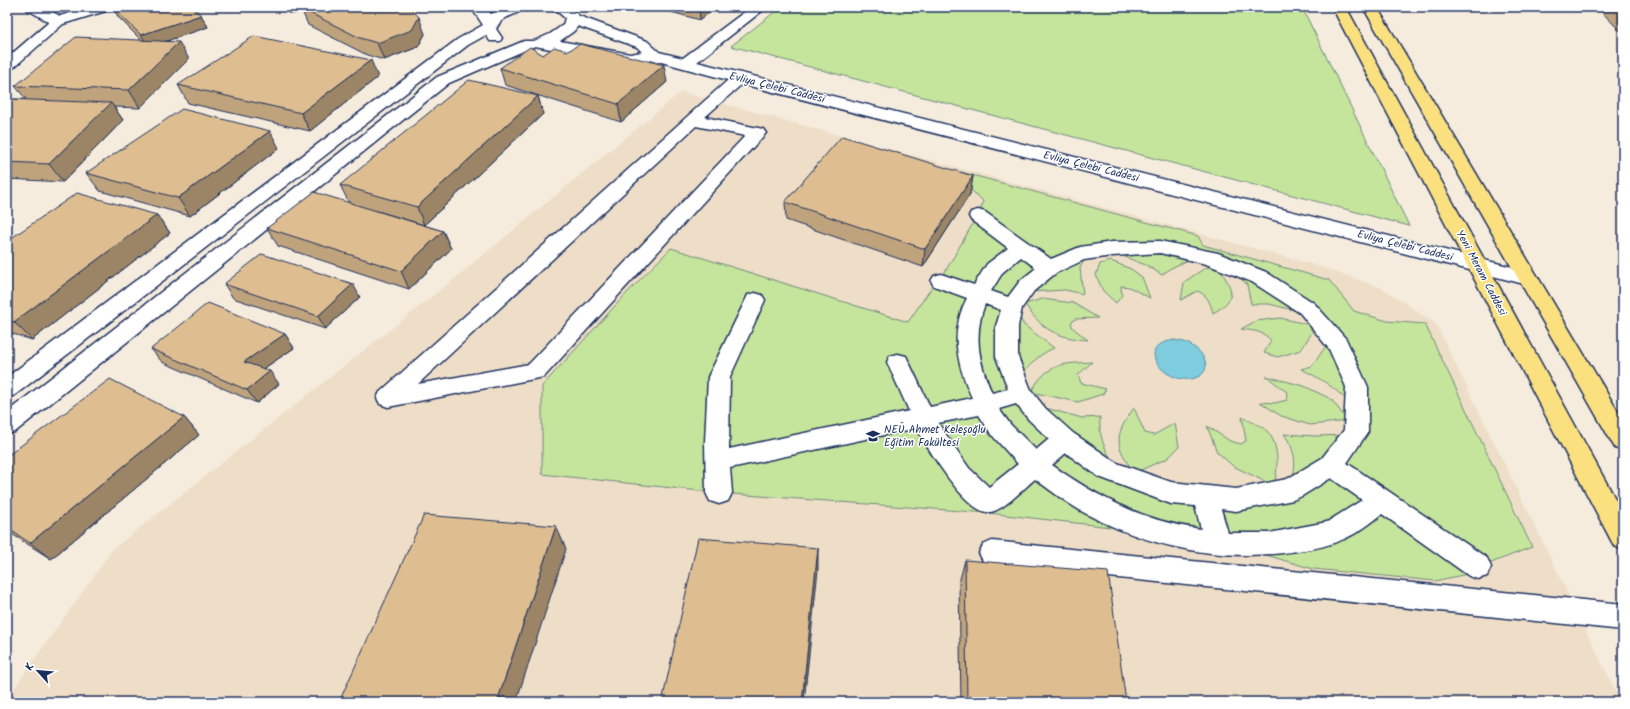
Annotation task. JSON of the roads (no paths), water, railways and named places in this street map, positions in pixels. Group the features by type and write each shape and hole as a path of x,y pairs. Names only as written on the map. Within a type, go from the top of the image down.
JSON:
{"main road":[{"name":"Yeni Meram Caddesi","path":"1339,7 1623,538"},
{"path":"1370,7 1623,441"}],"street":[{"path":"33,7 58,21"},
{"path":"7,66 58,21 104,7"},
{"path":"478,7 490,25 492,35 498,40 509,44 536,43"},
{"path":"7,389 462,42 490,25 506,11 518,7"},
{"path":"7,425 444,80 536,43 561,35 569,29 573,19 567,10 559,7"},
{"path":"686,63 760,7"},
{"name":"Evliya Çelebi Caddesi","path":"573,19 642,44 654,55"},
{"name":"Evliya Çelebi Caddesi","path":"536,43 630,59 654,55 739,78 1528,278"},
{"path":"692,120 756,133 536,371 388,398 633,173 692,120 739,78"},
{"path":"978,216 1049,268"},
{"path":"1160,247 1211,258 1259,277 1307,308 1338,345 1357,387 1356,432 1331,465 1293,489 1236,500 1171,493 1108,470 1065,440 1037,414 1021,394 1007,357 1007,326 1012,306 1027,286 1049,268 1080,254 1112,249 1160,247"},
{"path":"1021,248 996,268 979,294 971,313 966,340 970,369 994,420 1033,465 1062,487 1094,506 1136,525 1179,537 1247,546 1285,544 1332,532 1363,514 1380,500"},
{"path":"940,281 1012,306"},
{"path":"719,493 718,461 720,377 755,300"},
{"path":"898,362 922,416 938,444 960,475 989,502 1065,440"},
{"path":"718,461 922,416 986,404 1021,394"},
{"path":"1331,465 1478,567"},
{"path":"1205,497 1218,543"},
{"path":"992,553 1623,617"}],"water":[{"path":"1174,340 1188,344 1201,353 1206,362 1206,367 1201,375 1195,378 1184,379 1174,377 1165,372 1158,365 1154,357 1155,350 1161,344"}],"place":[{"name":"NEÜ Ahmet Keleşoğlu Eğitim Fakültesi","path":"873,436"}]}
